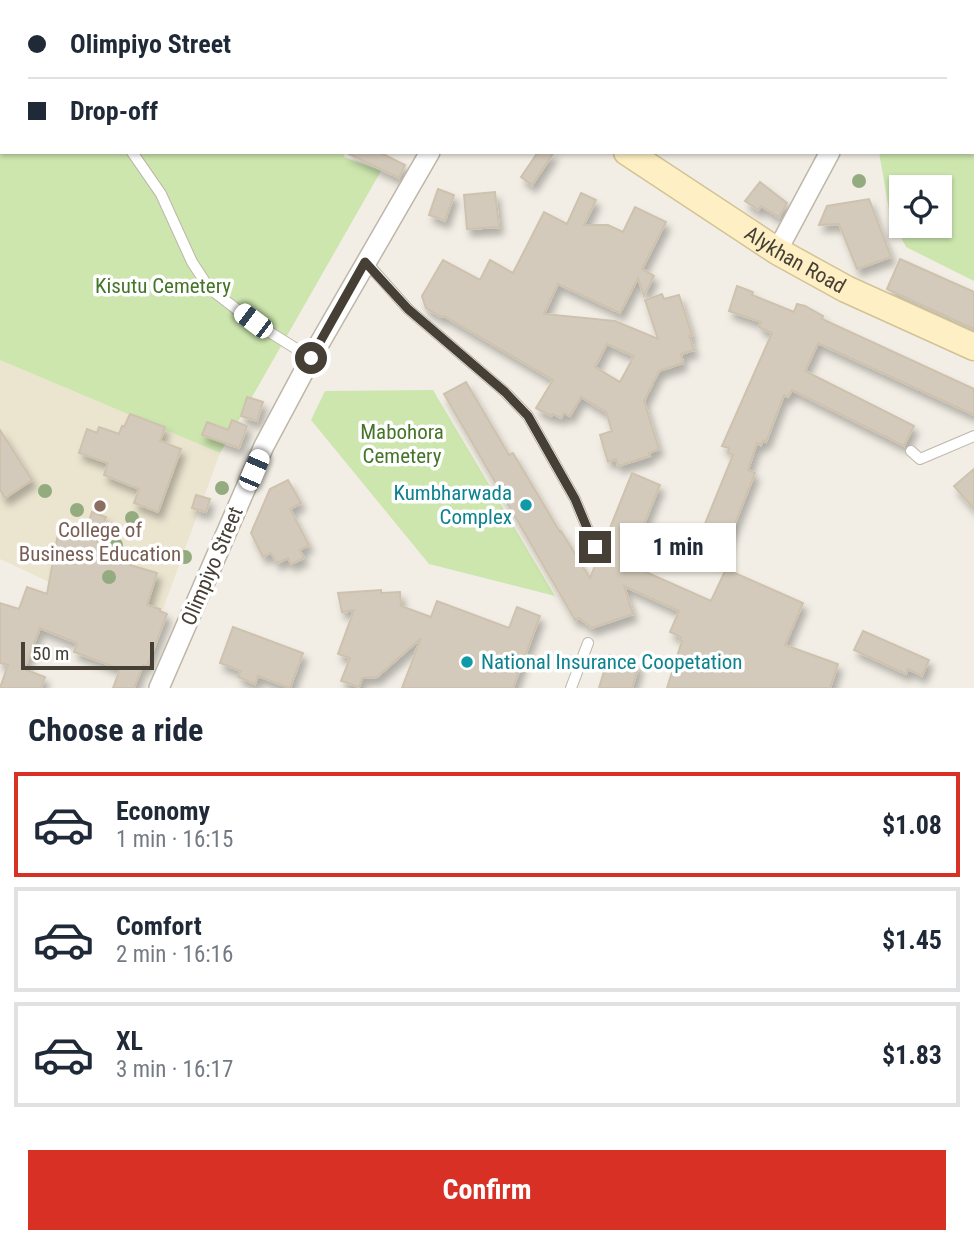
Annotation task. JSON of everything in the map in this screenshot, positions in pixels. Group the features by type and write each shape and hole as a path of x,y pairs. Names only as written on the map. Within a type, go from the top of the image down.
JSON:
{"street":[{"name":"Olimpiyo Street","path":"159,688 264,446 365,262 429,154"},
{"name":"Alykhan Road","path":"630,154 777,251 846,289 974,347"},
{"path":"777,251 829,154"}],"lane":[{"path":"133,154 161,194 192,262 209,288 253,321 311,358"},
{"path":"365,262 408,309 505,392 528,416 575,499 595,547"},
{"path":"911,451 920,459 974,436"},
{"path":"571,688 588,643"}],"shaded area":[{"name":"College of Business Education","path":"0,360 220,453 163,609 51,583 0,559"}],"green space":[{"name":"Kisutu Cemetery","path":"0,154 345,154 344,157 381,171 220,453 0,360"},
{"path":"879,154 974,154 974,281 906,247 901,238 952,238 952,175 889,175 889,210"},
{"name":"Mabohora Cemetery","path":"433,390 555,596 429,564 311,420 325,391"}],"building":[{"path":"349,154 383,154 405,165 399,178"},
{"path":"537,154 553,154 532,185 521,177"},
{"path":"760,182 787,203 779,217 761,206 758,210 745,201"},
{"path":"438,189 454,195 445,221 429,215"},
{"path":"495,192 499,227 467,229 464,195"},
{"path":"581,193 596,200 584,225 608,225 623,232 635,207 666,222 642,269 654,276 644,296 638,278 620,313 558,284 544,314 615,321 658,339 645,300 662,294 664,299 679,295 692,335 689,336 694,350 681,354 683,363 659,371 644,401 659,449 649,453 650,456 618,466 616,459 608,462 600,435 612,431 606,412 581,397 570,416 564,413 561,418 553,414 551,416 536,408 553,380 426,308 422,296 443,260 480,280 490,260 513,273 544,212 567,224","holes":["607,344 634,356 620,382 595,367"]},
{"path":"869,199 891,257 857,269 839,224 819,225 827,206"},
{"path":"900,259 974,292 974,329 887,289"},
{"path":"737,286 794,312 797,304 805,306 823,316 822,319 974,389 974,415 818,343 805,371 914,426 904,446 792,390 788,397 784,395 766,442 763,440 761,445 757,443 748,470 755,473 720,561 699,552 707,534 702,531 733,455 728,453 729,448 722,446 772,333 759,327 761,322 729,311"},
{"path":"466,382 509,455 513,453 590,578 632,473 660,485 630,565 711,601 726,569 803,603 785,645 838,664 830,688 667,688 682,641 681,637 670,632 679,611 624,586 633,614 592,628 579,618 575,620 444,394"},
{"path":"247,397 263,402 257,421 241,416"},
{"path":"130,414 165,427 160,441 181,449 158,512 134,503 139,489 104,475 108,463 79,453 87,429 97,433 99,427 119,434"},
{"path":"232,420 247,426 239,448 202,435 207,422 228,430"},
{"path":"0,430 32,480 5,498 0,490"},
{"path":"974,469 974,509 954,486"},
{"path":"288,480 301,503 290,509 309,545 300,550 304,558 291,564 288,558 277,563 271,553 263,557 251,533 270,489"},
{"path":"196,495 210,499 206,512 192,508"},
{"path":"92,512 106,517 97,542 122,547 120,562 157,573 147,605 167,614 147,666 143,665 134,688 113,688 120,669 74,652 77,643 40,628 24,669 45,677 41,688 0,688 8,665 0,663 0,603 19,609 27,587 47,594 58,534 83,539"},
{"path":"381,590 381,593 400,592 401,606 431,617 437,601 509,628 517,607 540,616 513,688 402,688 421,638 377,677 362,678 359,687 341,681 350,658 338,654 354,610 342,612 338,593"},
{"path":"233,627 303,653 290,688 258,676 255,684 238,677 241,671 220,663"},
{"path":"863,631 929,660 922,676 908,669 906,674 854,650"},
{"path":"609,655 639,665 632,688 599,688"}],"place":[{"name":"Kumbharwada Complex","path":"526,505"},
{"name":"College of Business Education","path":"100,506"},
{"name":"National Insurance Coopetation","path":"467,662"}],"route":[{"path":"311,358 365,262 408,309 505,392 528,416 575,499 595,547"}]}
